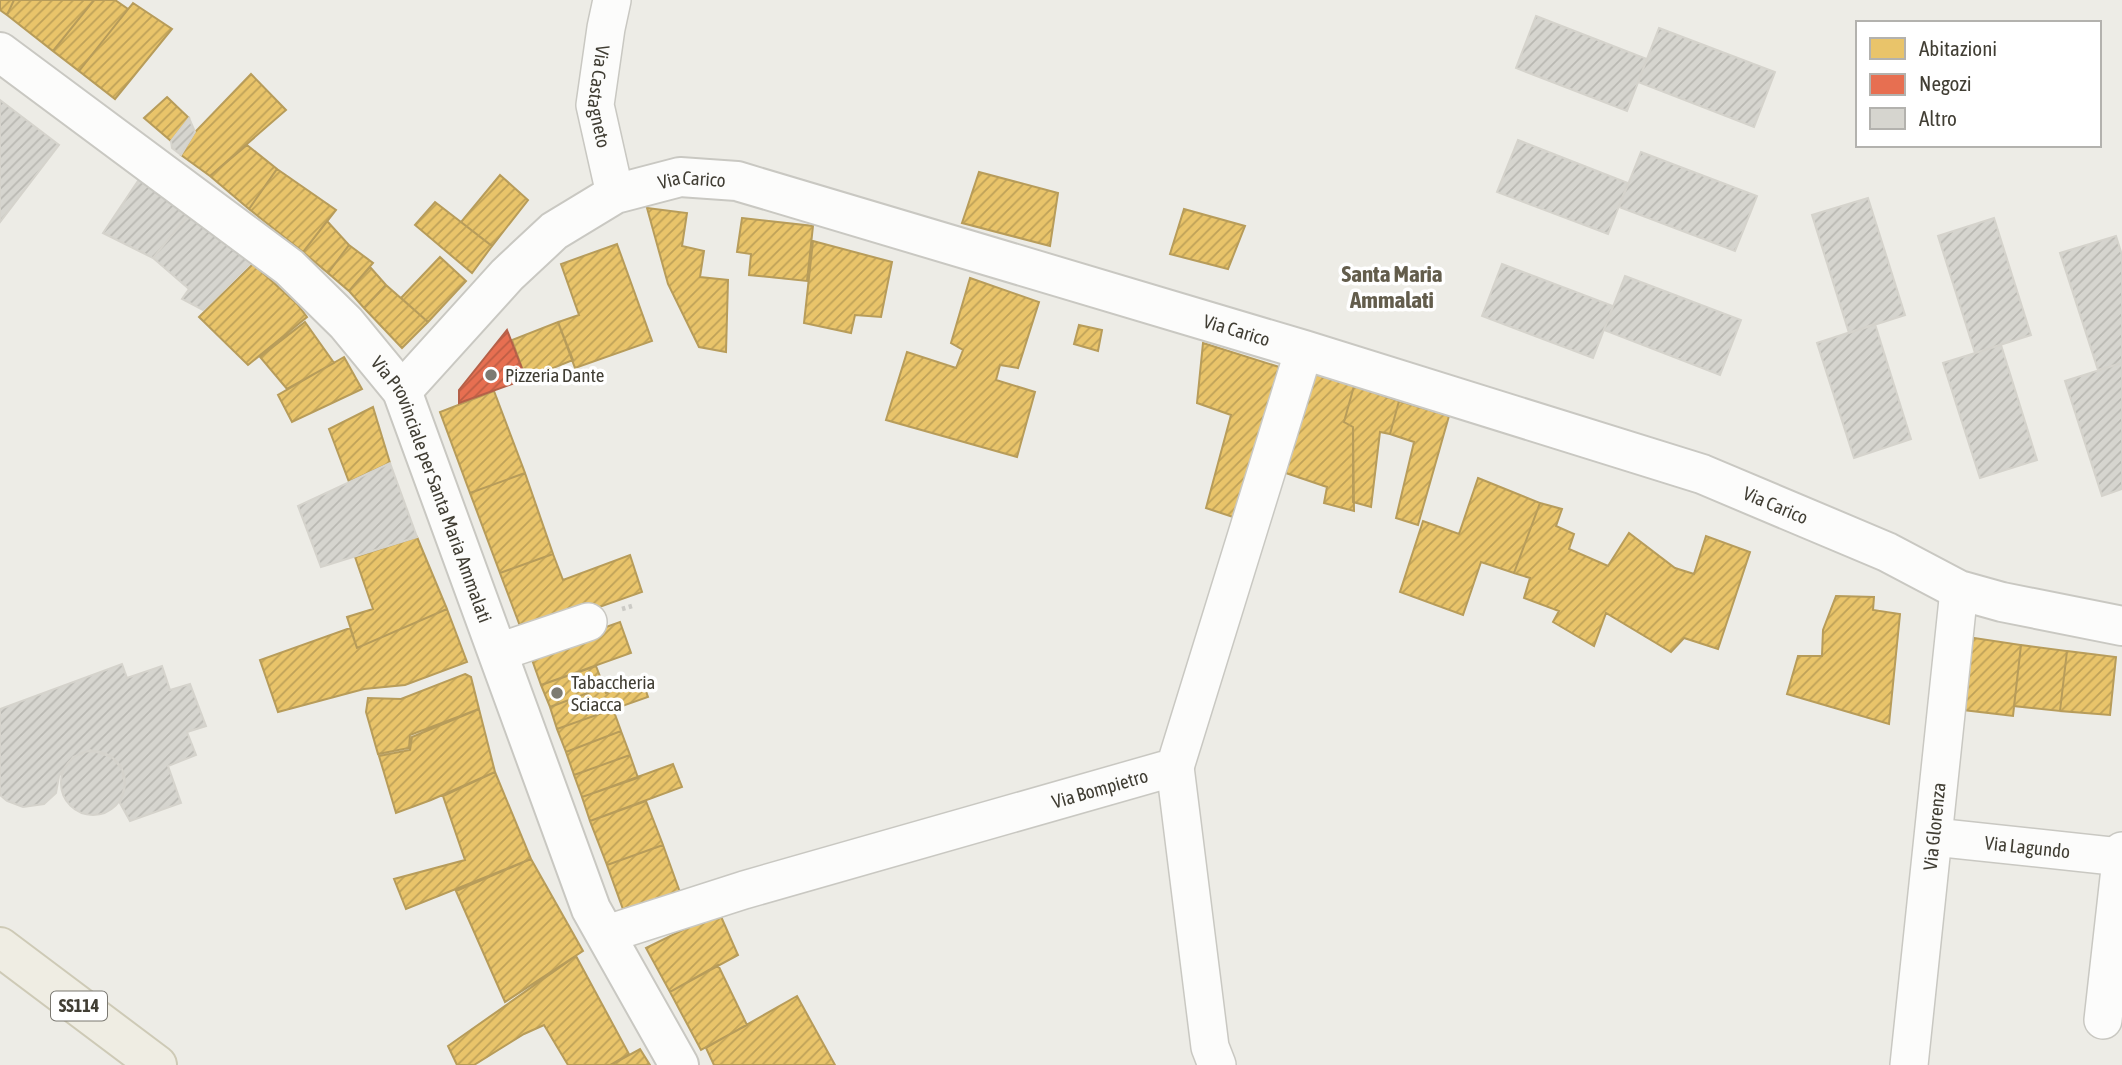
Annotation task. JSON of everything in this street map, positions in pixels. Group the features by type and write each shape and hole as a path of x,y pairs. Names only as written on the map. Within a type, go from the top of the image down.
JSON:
{"main road":[{"name":"SS114","path":"0,947 157,1065"},
{"name":"SS114","path":"0,965 124,1065"}],"street":[{"name":"Via Castagneto","path":"612,0 595,105 615,194"},
{"name":"Via Provinciale per Santa Maria Ammalati","path":"0,52 289,267 346,323 402,391 591,909 679,1065"},
{"name":"Via Carico","path":"402,391 507,275 554,231 615,194 680,177 737,181 1304,350 1702,474 1887,552 1959,590 2003,602 2122,626"},
{"path":"1217,1065 1210,1047 1175,767 1304,350"},
{"name":"Via Glorenza","path":"1909,1065 1959,590"},
{"path":"499,652 588,622"},
{"name":"Via Bompietro","path":"607,934 744,890 1175,767"},
{"name":"Via Lagundo","path":"1934,837 2122,857"},
{"path":"2103,1020 2122,851"}],"building: Abitazioni":[{"path":"0,0 14,0 7,15 0,10"},
{"path":"14,0 94,0 53,51 7,15"},
{"path":"94,0 115,0 128,9 79,71 53,51"},
{"path":"133,3 172,29 115,99 79,71"},
{"path":"251,74 286,110 210,176 181,155 195,132"},
{"path":"167,97 189,118 171,141 144,118"},
{"path":"247,145 277,169 249,209 210,176"},
{"path":"277,169 336,210 303,252 249,209"},
{"path":"979,172 1058,193 1050,246 962,223"},
{"path":"500,175 528,200 492,246 461,222"},
{"path":"435,202 492,246 472,273 415,225"},
{"path":"647,208 687,213 682,246 704,251 700,277 728,280 726,352 699,347 668,284"},
{"path":"1184,209 1245,226 1228,269 1170,254"},
{"path":"742,218 813,226 807,281 749,275 751,254 737,252"},
{"path":"327,221 349,245 328,273 303,252"},
{"path":"813,241 892,262 881,317 855,315 851,333 804,323"},
{"path":"617,244 652,341 575,368 558,322 579,315 561,264"},
{"path":"349,245 373,263 349,291 328,273"},
{"path":"440,257 466,281 428,322 401,298"},
{"path":"253,264 297,304 307,317 248,365 199,317"},
{"path":"370,267 386,285 364,308 349,291"},
{"path":"970,278 1039,302 1018,368 1000,365 996,380 1035,392 1017,457 886,420 907,352 956,368 963,350 951,343"},
{"path":"386,285 428,322 402,348 364,308"},
{"path":"305,322 334,363 287,389 260,357"},
{"path":"558,322 573,360 526,379 512,340"},
{"path":"1079,325 1102,330 1098,351 1074,344"},
{"path":"1203,343 1279,367 1236,518 1206,508 1231,415 1197,403"},
{"path":"344,357 362,389 292,422 278,395"},
{"path":"1314,374 1354,386 1344,422 1353,427 1354,511 1324,503 1327,487 1283,472"},
{"path":"1354,386 1399,401 1390,434 1380,432 1371,507 1353,502 1353,427 1344,422"},
{"path":"494,391 525,473 470,493 440,412"},
{"path":"1399,401 1449,416 1418,525 1396,518 1414,442 1390,434"},
{"path":"373,407 390,463 349,482 329,429"},
{"path":"525,473 553,554 500,573 470,493"},
{"path":"1478,478 1540,503 1514,573 1481,562 1463,615 1400,592 1423,521 1459,534"},
{"path":"1540,503 1562,509 1556,526 1574,534 1569,549 1608,566 1629,533 1675,568 1694,574 1706,536 1750,552 1718,649 1684,638 1671,652 1606,613 1594,646 1553,622 1559,611 1524,598 1530,578 1514,573"},
{"path":"417,537 447,609 357,648 347,617 373,609 355,557"},
{"path":"553,554 563,580 630,555 642,592 523,634 500,573"},
{"path":"1836,596 1874,597 1873,610 1900,614 1889,724 1787,694 1798,656 1822,656 1823,630"},
{"path":"447,609 467,662 405,685 364,689 278,712 260,660 350,628 357,648"},
{"path":"620,622 631,653 541,685 530,654"},
{"path":"1961,636 2021,645 2013,716 1955,709"},
{"path":"2021,645 2067,651 2060,711 2014,706"},
{"path":"2067,651 2116,657 2110,715 2060,711"},
{"path":"596,666 604,687 550,707 541,685"},
{"path":"465,674 471,677 479,709 410,735 409,748 378,754 366,712 368,698 401,699"},
{"path":"642,680 648,697 557,729 550,707 604,687 606,693"},
{"path":"479,709 495,772 396,813 379,756 410,750 412,737"},
{"path":"613,709 621,731 566,752 557,729"},
{"path":"621,731 630,755 574,775 566,752"},
{"path":"630,755 638,778 582,797 574,775"},
{"path":"673,764 682,787 590,821 582,797"},
{"path":"495,772 531,859 406,909 394,879 465,860 443,796"},
{"path":"646,801 663,845 607,865 590,821"},
{"path":"663,845 681,895 624,912 607,865"},
{"path":"531,859 583,951 505,1002 456,891"},
{"path":"719,912 738,955 670,992 646,948"},
{"path":"576,956 629,1054 610,1065 568,1065 544,1025 524,1034 474,1065 457,1065 448,1046"},
{"path":"718,965 747,1025 701,1050 670,992"},
{"path":"797,996 835,1065 714,1065 706,1048"},
{"path":"640,1049 650,1065 611,1065"}],"building: Negozi":[{"path":"507,330 526,379 459,403 459,390"}],"building: Altro":[{"path":"1536,16 1647,59 1627,111 1516,68"},
{"path":"1659,28 1775,72 1754,127 1638,82"},
{"path":"0,100 59,145 0,222"},
{"path":"189,118 195,132 181,155 172,148 171,141"},
{"path":"1518,140 1628,183 1608,234 1497,192"},
{"path":"1641,152 1757,196 1735,251 1619,207"},
{"path":"140,178 190,213 153,258 103,233"},
{"path":"1868,198 1905,315 1849,333 1812,215"},
{"path":"190,213 252,262 203,310 182,299 189,289 153,258"},
{"path":"1994,218 2031,335 1975,353 1938,236"},
{"path":"2116,236 2122,255 2122,363 2098,370 2060,253"},
{"path":"1502,264 1613,306 1593,358 1482,316"},
{"path":"1625,276 1741,320 1720,375 1604,330"},
{"path":"1875,324 1911,439 1854,458 1817,343"},
{"path":"2001,345 2037,460 1980,478 1943,363"},
{"path":"2122,363 2122,489 2102,496 2065,381"},
{"path":"390,463 417,537 321,567 298,506"},
{"path":"122,664 127,678 162,666 170,690 190,684 206,726 187,732 196,755 168,766 181,803 130,821 120,803 125,785 122,769 112,757 90,750 73,757 59,776 56,793 44,804 23,807 0,795 0,709"},
{"path":"93,751 105,753 116,760 123,771 123,795 116,806 105,813 93,815 81,813 70,806 63,795 61,783 63,771 70,760 81,753"}],"place":[{"name":"Pizzeria Dante","path":"491,375"},
{"name":"Tabaccheria Sciacca","path":"557,693"}],"district":[{"name":"Santa Maria Ammalati","path":"1392,287"}]}
